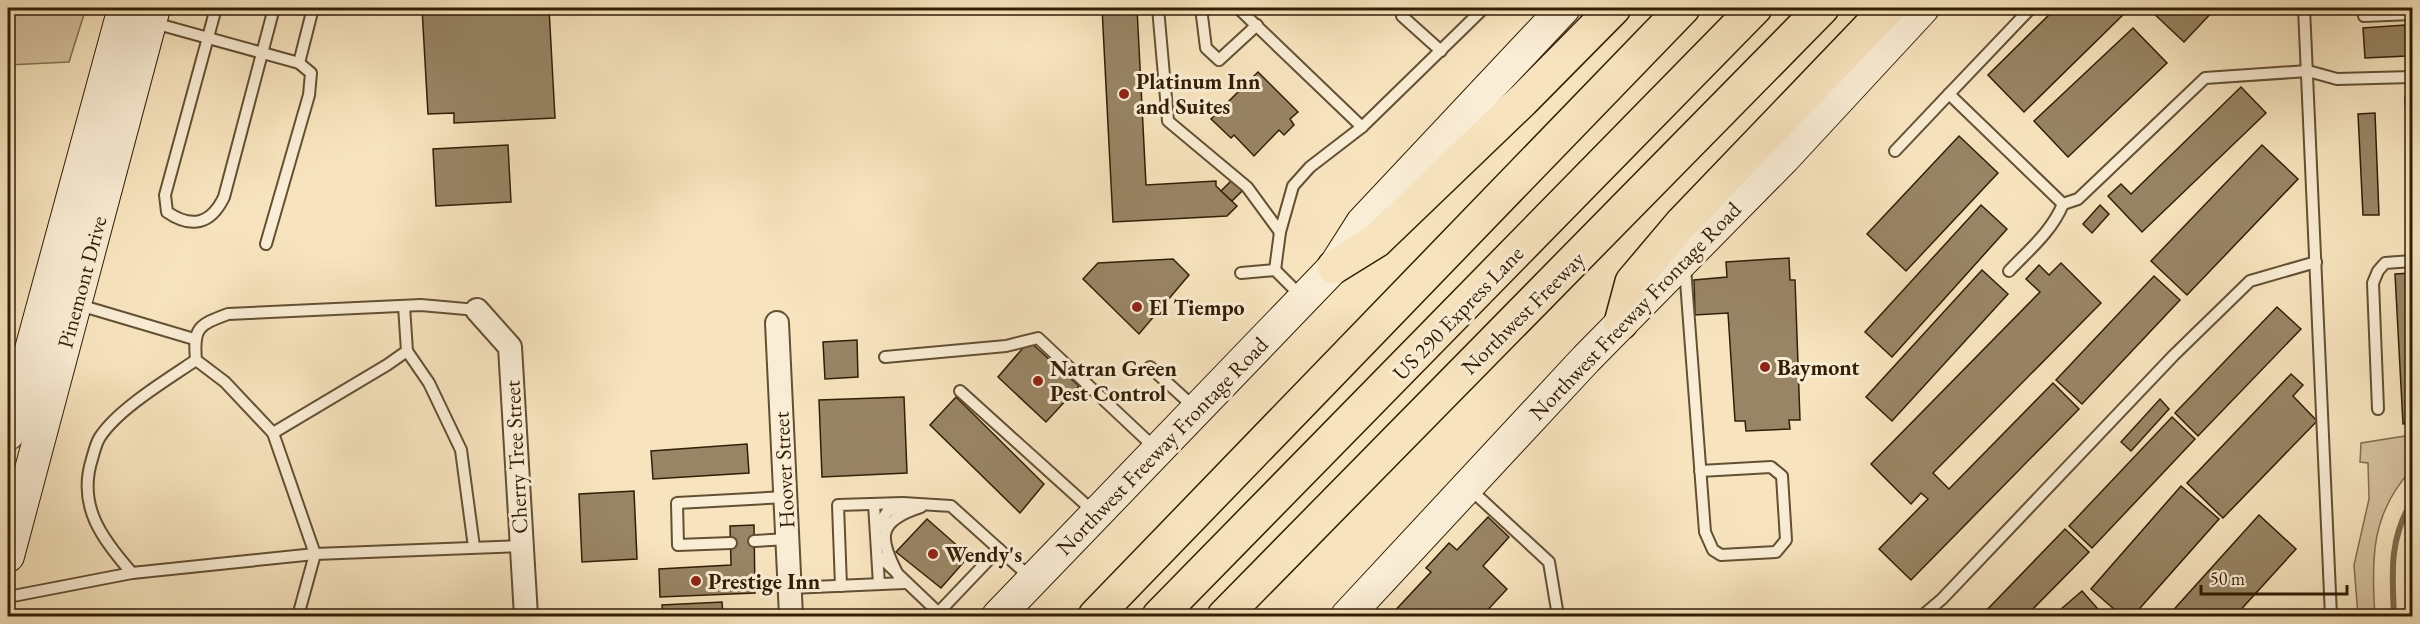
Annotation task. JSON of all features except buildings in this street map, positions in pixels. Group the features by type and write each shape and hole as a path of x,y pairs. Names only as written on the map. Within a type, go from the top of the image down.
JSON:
{"highway":[{"path":"1334,267 1376,241 1523,100 1614,8"},
{"path":"1104,607 1683,8"},
{"name":"US 290 Express Lane","path":"1169,606 1349,425 1755,8"},
{"name":"Northwest Freeway","path":"1234,606 1822,8"},
{"path":"1621,323 1632,282 1681,224 1888,8"}],"main road":[{"name":"Pinemont Drive","path":"8,434 13,393 58,254 124,8"},
{"name":"Northwest Freeway Frontage Road","path":"998,616 1021,596 1096,514 1334,267 1362,223 1563,8"},
{"name":"Northwest Freeway Frontage Road","path":"1347,616 1621,323 1784,158 1923,8"},
{"name":"Pinemont Drive","path":"8,556 152,15"},
{"path":"58,254 90,253"},
{"path":"45,294 76,304"}],"street":[{"name":"Cherry Tree Street","path":"477,310 510,347 526,616"},
{"name":"Hoover Street","path":"777,323 791,616"}],"lane":[{"path":"216,8 165,195 167,212 181,221 204,220 216,213 224,197 264,54 274,8"},
{"path":"299,63 313,8"},
{"path":"1158,8 1168,121 1247,187 1280,232"},
{"path":"1201,8 1206,48 1219,60 1257,25"},
{"path":"1238,8 1362,128"},
{"path":"1275,270 1280,232 1293,186 1310,168 1362,128 1484,8"},
{"path":"1895,151 2031,8"},
{"path":"2304,8 2331,616"},
{"path":"2364,16 2412,14"},
{"path":"152,15 208,39 299,63 311,73 309,95 266,244"},
{"path":"1402,16 1441,51"},
{"path":"2063,204 2078,199 2205,78 2308,71 2337,79 2412,77"},
{"path":"1949,94 2063,204"},
{"path":"2009,271 2058,218 2063,204"},
{"path":"1684,259 1700,471 1705,532 1713,550 1721,555 1776,552 1786,540 1782,476 1771,467 1700,471"},
{"path":"2378,409 2373,283 2378,271 2385,263 2412,261"},
{"path":"1922,616 1942,599 2174,355 2250,281 2316,262"},
{"path":"1241,273 1275,270"},
{"path":"1275,270 1304,299"},
{"path":"76,304 194,339"},
{"path":"404,306 407,351 429,383 461,450 474,547"},
{"path":"298,616 315,554 273,434 225,382 196,360 194,339 204,323 228,314 404,306 477,310"},
{"path":"885,357 1006,346 1038,338 1158,450"},
{"path":"273,434 407,351"},
{"path":"132,573 109,547 90,513 86,476 99,438 130,406 196,360"},
{"path":"1150,367 1197,410"},
{"path":"960,391 1096,514"},
{"path":"1467,487 1549,562 1558,616"},
{"path":"731,543 678,545 677,503 785,497"},
{"path":"875,530 887,512 903,503"},
{"path":"902,580 886,550 884,532 893,519 933,503"},
{"path":"841,586 837,505 933,503 951,506 999,549 1021,596"},
{"path":"874,504 879,584"},
{"path":"754,541 788,539"},
{"path":"8,597 132,573 315,554 522,546"},
{"path":"878,555 940,615 999,549"},
{"path":"790,588 879,584 902,580"}],"shaded area":[{"path":"8,8 86,8 69,62 8,65"},
{"path":"2412,435 2412,469 2388,503 2377,538 2373,575 2375,616 2358,616 2354,565 2369,499 2368,463 2360,462 2361,443"}],"waterway":[{"path":"2394,616 2393,571 2396,543 2399,529 2412,501"}],"place":[{"name":"Platinum Inn and Suites","path":"1124,94"},
{"name":"El Tiempo","path":"1137,307"},
{"name":"Baymont","path":"1765,367"},
{"name":"Natran Green Pest Control","path":"1038,381"},
{"name":"Wendy's","path":"933,554"},
{"name":"Prestige Inn","path":"696,581"}]}
